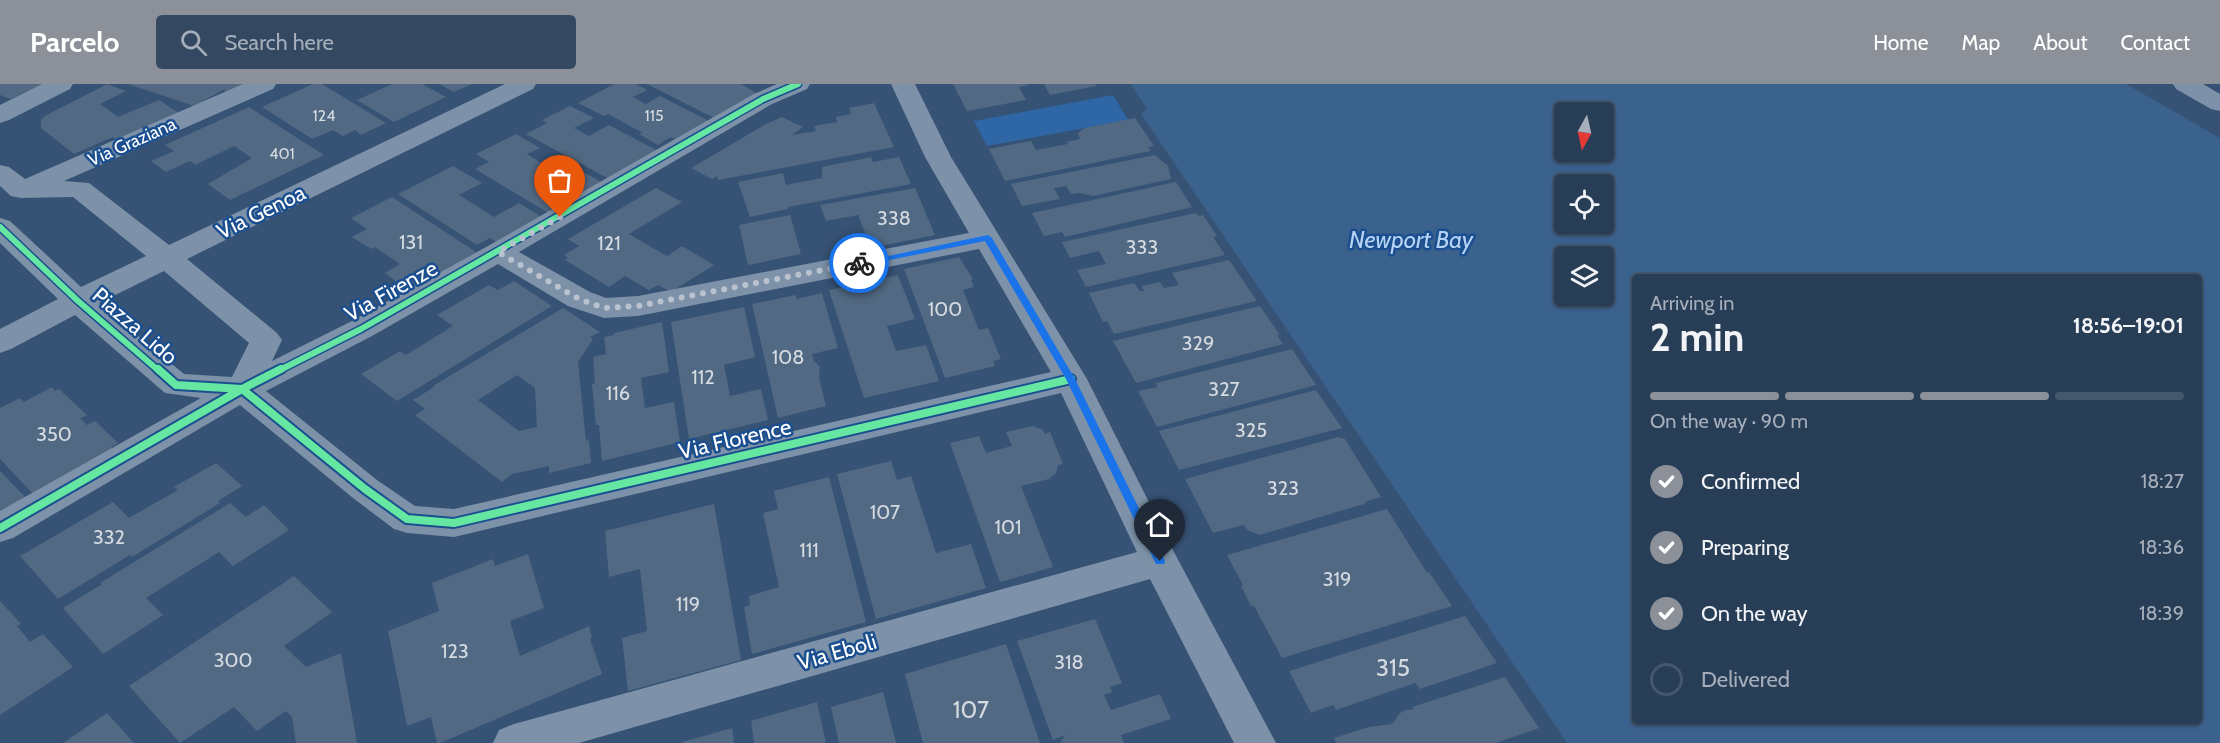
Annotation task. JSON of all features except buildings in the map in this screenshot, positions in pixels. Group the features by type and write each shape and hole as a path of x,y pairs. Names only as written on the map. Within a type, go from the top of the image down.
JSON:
{"street":[{"path":"0,115 61,84"},
{"name":"Via Graziana","path":"7,188 264,84"},
{"name":"Via Genoa","path":"0,342 78,301 524,84"},
{"name":"Via Firenze","path":"0,528 242,388 361,329 763,99 798,84"},
{"path":"903,84 938,157 1071,379 1160,561 1256,743"},
{"path":"2185,84 2220,104"},
{"path":"0,222 7,188 79,189 266,340 242,388"},
{"name":"Piazza Lido","path":"0,227 78,301 176,386 242,388"},
{"path":"498,252 579,299 604,308 638,306 988,238"},
{"name":"Via Florence","path":"242,388 365,489 407,519 454,523 1071,379"},
{"name":"Via Eboli","path":"514,743 1160,561"}],"shaded area":[{"path":"1113,95 1128,120 987,146 974,121"}],"water":[{"name":"Newport Bay","path":"1131,84 2126,84 2220,138 2220,743 1567,743 1141,114 1147,109"}],"cycle path":[{"path":"0,528 242,389 361,329 498,252 763,99 798,84"},
{"path":"0,227 78,301 176,385 242,389 365,489 407,519 454,523 1071,379"}],"way so far":[{"path":"560,217 498,252 579,299 604,308 638,306 859,263"}],"route":[{"path":"859,263 988,238 1071,379 1160,561"}]}
